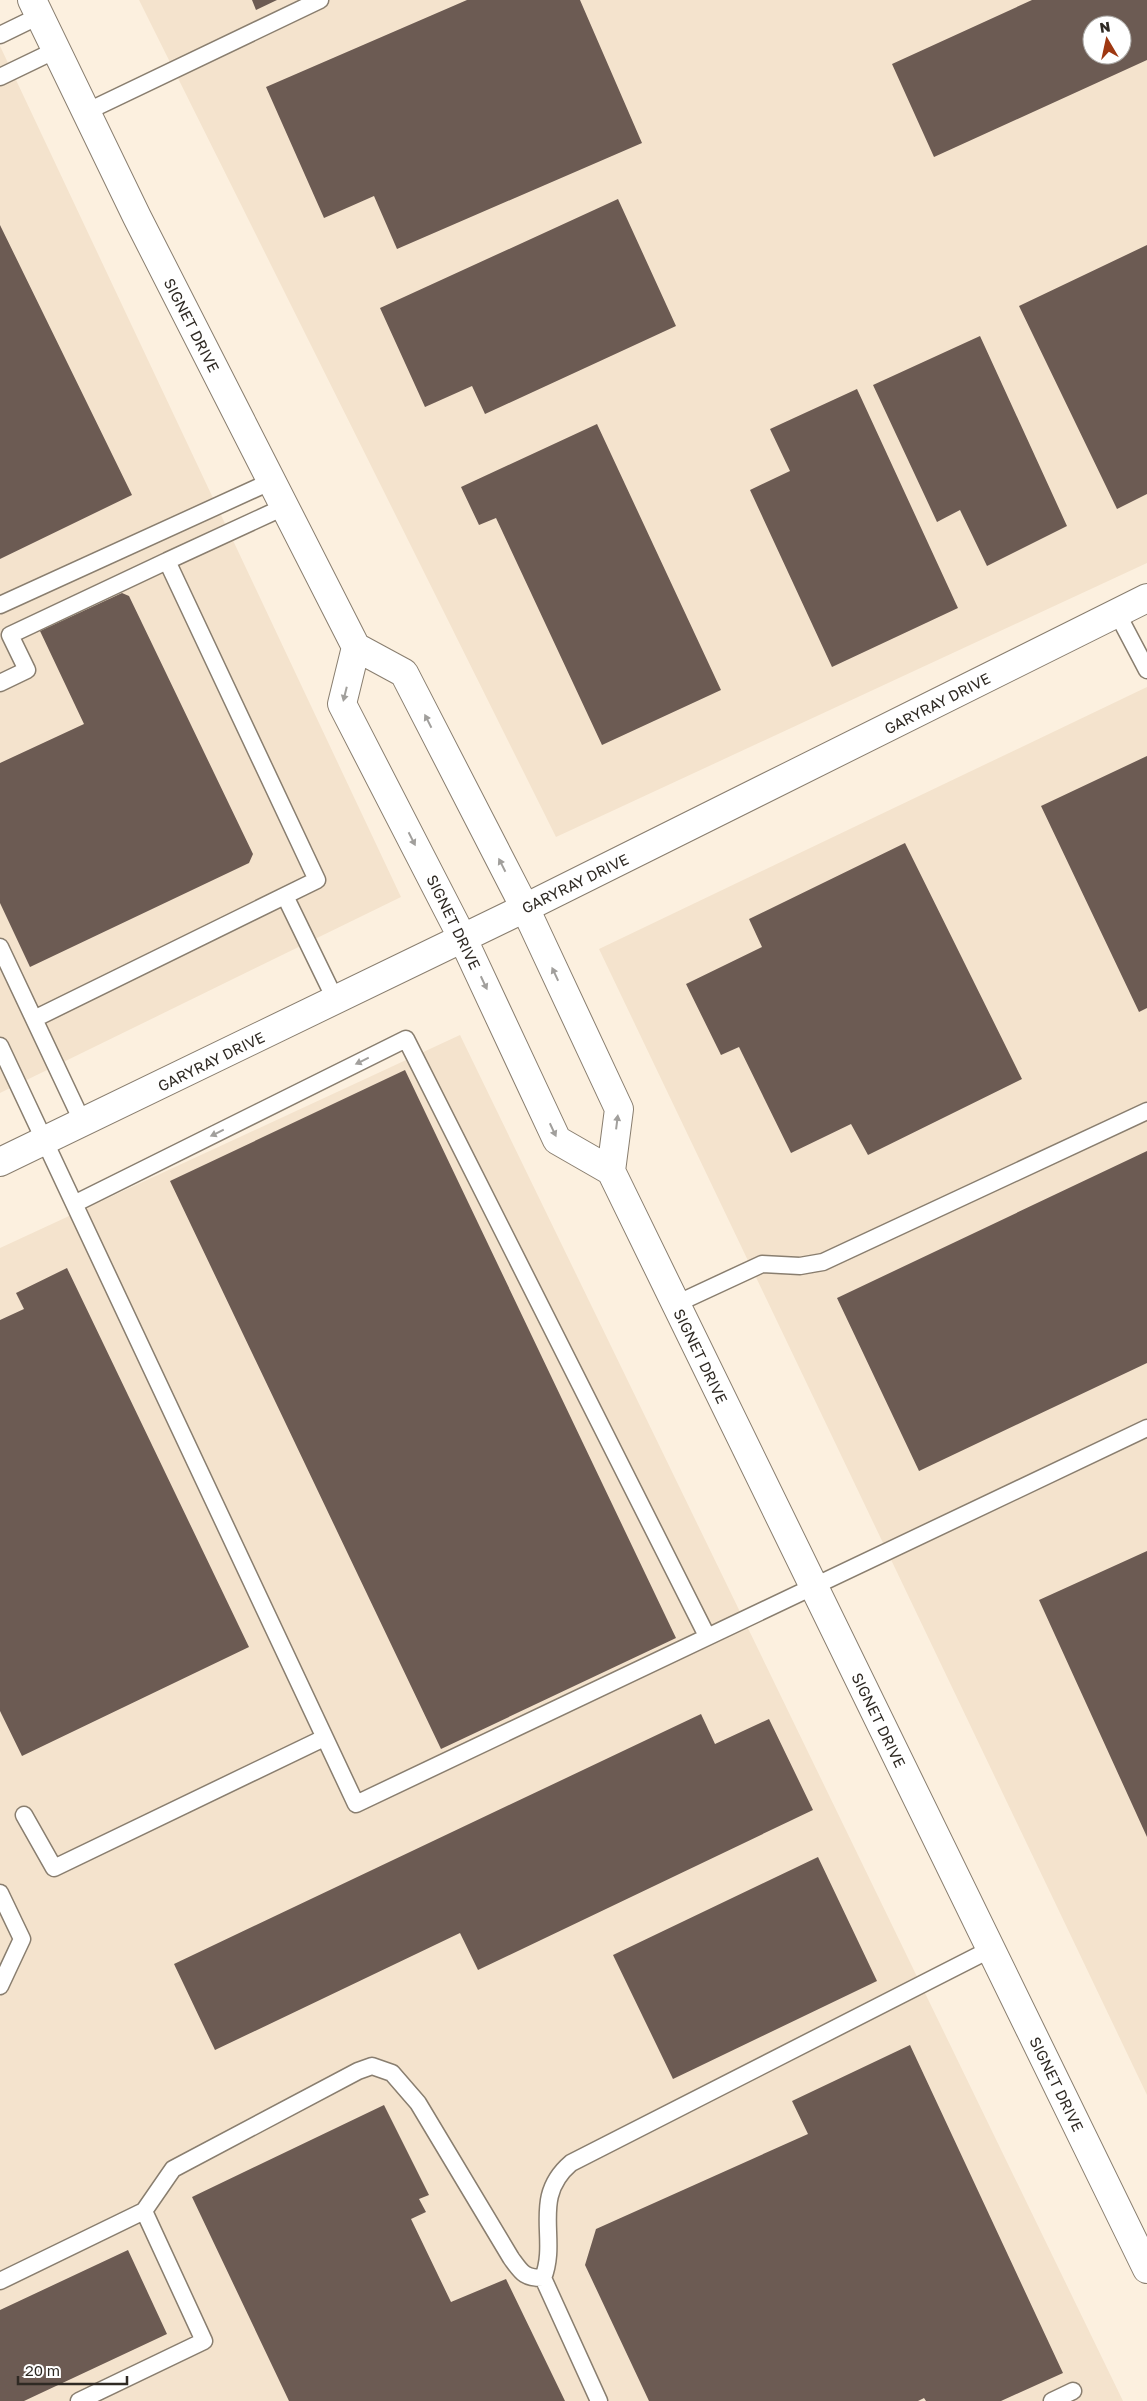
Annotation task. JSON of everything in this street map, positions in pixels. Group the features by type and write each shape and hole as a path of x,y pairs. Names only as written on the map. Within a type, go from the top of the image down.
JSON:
{"street":[{"name":"SIGNET DRIVE","path":"36,8 137,217 356,647 342,704 463,939 557,1140 611,1171 1147,2269"},
{"name":"GARYRAY DRIVE","path":"0,1162 463,939 1147,598"},
{"path":"356,647 404,673 525,908 618,1109 611,1171"}],"lane":[{"path":"86,112 320,0"},
{"path":"0,35 36,8"},
{"path":"0,77 56,50"},
{"path":"0,605 272,481"},
{"path":"0,683 27,670 10,635 284,507"},
{"path":"34,1019 317,880 167,561"},
{"path":"1117,613 1147,670"},
{"path":"285,896 336,1001"},
{"path":"0,948 83,1122"},
{"path":"76,1203 406,1039 707,1636"},
{"path":"0,1046 44,1141 76,1203 356,1804 1147,1428"},
{"path":"676,1304 762,1264 800,1266 823,1262 1147,1111"},
{"path":"24,1816 54,1868 324,1738"},
{"path":"0,1893 22,1939 0,1986"},
{"path":"599,2401 543,2278 549,2258 547,2220 550,2192 558,2174 571,2163 991,1949"},
{"path":"0,2281 144,2211 173,2169 358,2071 372,2066 392,2073 418,2103 511,2258 523,2274 530,2278 543,2278"},
{"path":"79,2401 204,2341 144,2211"},
{"path":"1052,2401 1072,2391"}],"shaded area":[{"path":"139,0 1147,0 1147,563 556,837"},
{"path":"0,46 401,897 0,1093"},
{"path":"1147,687 1147,2095 599,949"},
{"path":"460,1035 1123,2401 0,2401 0,1248"}],"building":[{"path":"252,0 277,0 256,10"},
{"path":"467,0 580,0 642,143 397,249 374,196 324,218 266,87"},
{"path":"1032,0 1147,0 1147,60 934,157 892,64"},
{"path":"618,199 676,326 485,414 472,386 425,407 380,308"},
{"path":"0,225 132,495 0,559"},
{"path":"1147,245 1147,494 1117,509 1019,306"},
{"path":"980,336 1067,526 987,566 960,510 937,522 873,385"},
{"path":"857,389 958,608 832,667 750,490 790,471 770,429"},
{"path":"597,424 721,690 602,745 496,518 479,525 461,487"},
{"path":"122,593 129,596 253,854 249,863 30,967 0,903 0,763 84,724 40,631"},
{"path":"1147,756 1147,1008 1139,1012 1041,806"},
{"path":"905,843 1022,1079 868,1155 851,1124 791,1153 739,1047 721,1055 686,984 762,947 749,919"},
{"path":"405,1070 676,1638 441,1749 170,1181"},
{"path":"1147,1151 1147,1363 919,1471 837,1298"},
{"path":"67,1268 249,1647 22,1756 0,1711 0,1320 24,1309 16,1293"},
{"path":"1147,1551 1147,1837 1039,1600"},
{"path":"701,1714 715,1744 769,1719 813,1810 478,1970 460,1933 215,2050 174,1964"},
{"path":"818,1857 877,1981 673,2079 613,1955"},
{"path":"910,2045 1063,2373 1001,2401 926,2401 924,2398 918,2401 649,2401 585,2265 596,2229 808,2134 792,2101"},
{"path":"384,2105 429,2195 419,2199 426,2212 411,2219 451,2302 506,2279 565,2401 289,2401 192,2197"},
{"path":"128,2250 167,2334 24,2401 0,2401 0,2310"}]}
